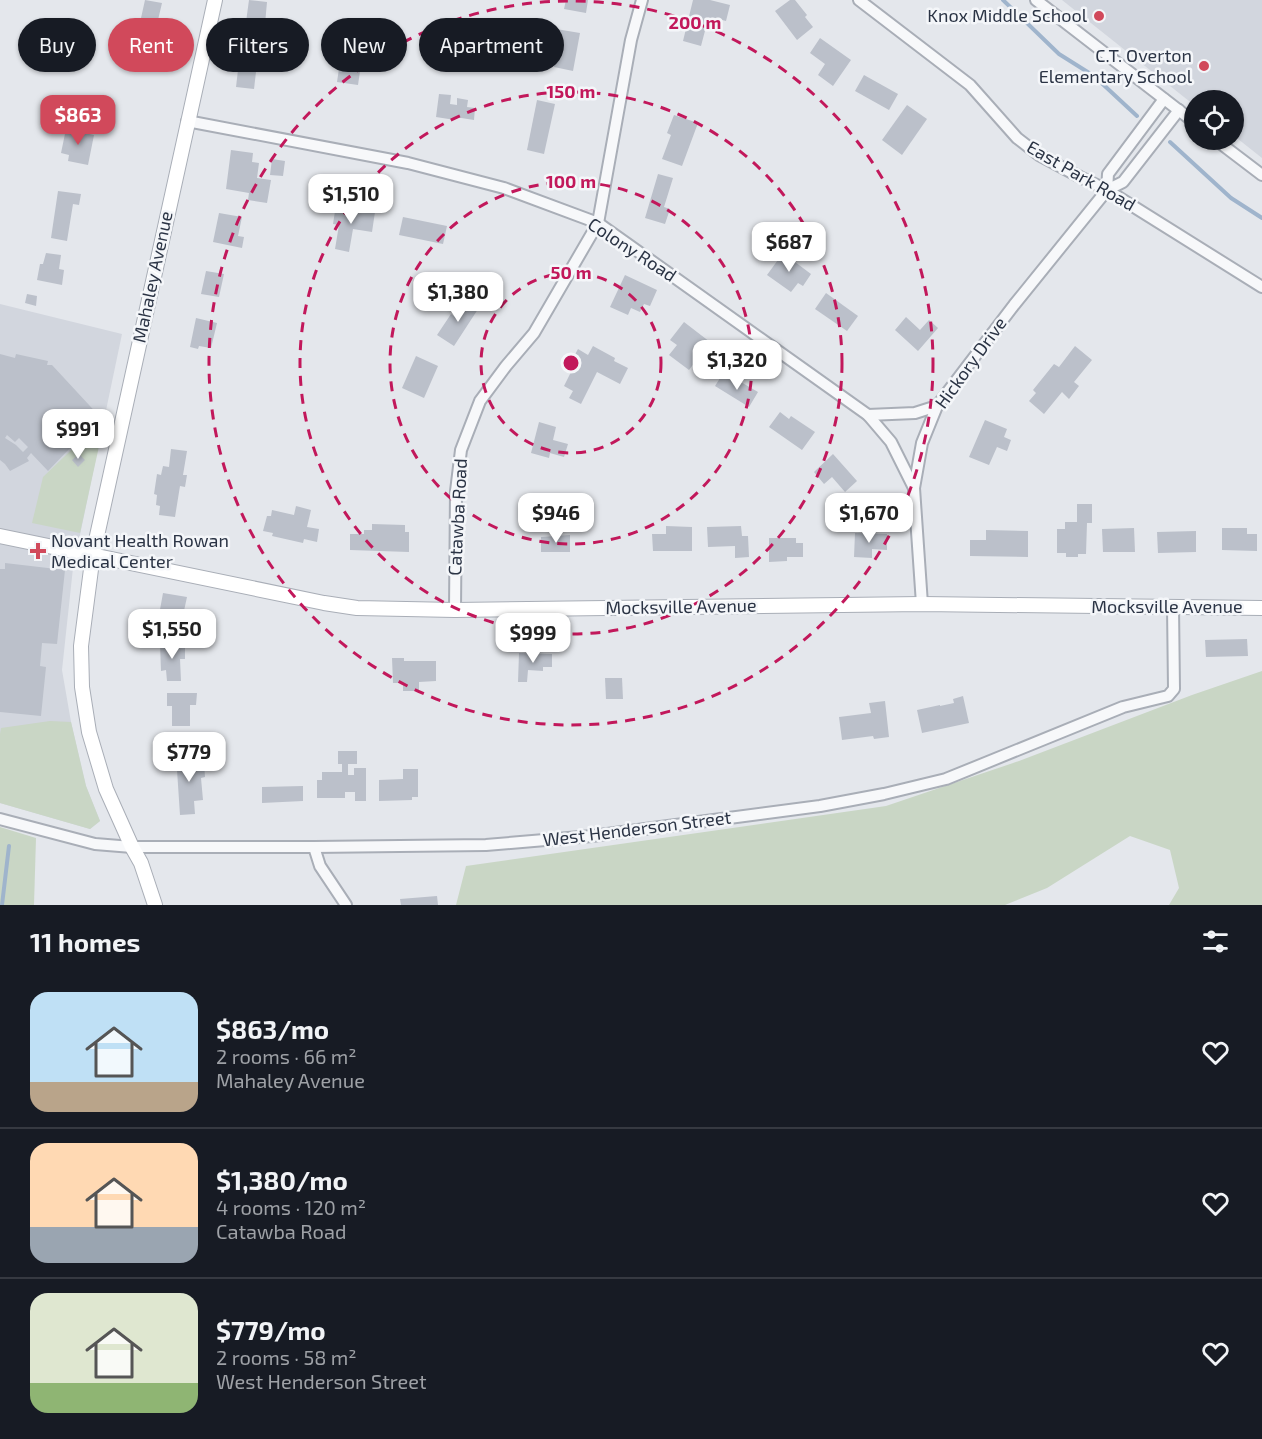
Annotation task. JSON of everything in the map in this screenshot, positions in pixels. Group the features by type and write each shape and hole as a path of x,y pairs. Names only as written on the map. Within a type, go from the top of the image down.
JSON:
{"street":[{"name":"Mahaley Avenue","path":"155,905 141,863 106,789 89,732 82,687 81,646 93,555 215,0"},
{"name":"Catawba Road","path":"455,610 456,491 461,450 480,401 534,333 598,223 631,40 642,0"},
{"name":"East Park Road","path":"860,0 970,85 1017,138 1039,155 1107,190 1262,287"},
{"path":"1036,0 1184,114"},
{"name":"Hickory Drive","path":"1107,190 1108,174 1164,99"},
{"name":"Hickory Drive","path":"922,604 914,488 922,443 937,406 1014,305 1107,190 1123,182 1179,110"},
{"name":"Colony Road","path":"187,121 408,163 504,188 598,223 868,415 891,442 914,488"},
{"path":"1229,150 1262,175"},
{"path":"868,415 915,413 937,406"},
{"name":"Mocksville Avenue","path":"0,536 357,608 455,610 922,604 1262,608"},
{"name":"West Henderson Street","path":"0,819 96,844 132,847 486,845 592,836 820,806 946,779 1123,707 1168,696 1174,689 1173,607"},
{"path":"314,847 320,866 346,905"}],"shaded area":[{"name":"C.T. Overton Elementary School","path":"1062,0 1262,0 1262,158 1244,144 1244,90 1184,90 1184,97"},
{"name":"Novant Health Rowan Medical Center","path":"0,304 122,334 73,568 62,670 86,786 100,821 90,829 0,803"}],"green space":[{"path":"88,434 101,437 80,533 32,523 43,477"},
{"path":"1262,671 1262,905 1169,905 1179,888 1170,850 1130,836 1047,888 1005,905 456,905 466,866 886,806 1019,761 1192,695"},
{"path":"50,721 71,722 86,786 100,821 90,829 0,803 1,728"},
{"path":"0,827 36,838 34,905 0,905"}],"building":[{"path":"145,0 162,3 158,18 141,18"},
{"path":"249,0 267,2 266,18 247,18"},
{"path":"566,0 588,0 586,13 564,9"},
{"path":"693,0 710,0 730,5 726,21 714,18 711,29 706,27 701,46 683,41"},
{"path":"790,0 795,0 813,27 797,40 775,11"},
{"path":"564,30 580,33 573,71 564,69"},
{"path":"820,38 851,60 833,86 818,75 825,64 810,53"},
{"path":"238,72 256,72 254,89 236,87"},
{"path":"338,72 360,72 358,85 337,82"},
{"path":"864,75 898,94 889,110 855,91"},
{"path":"439,94 451,95 450,104 457,105 457,98 468,100 467,107 475,108 474,120 436,117"},
{"path":"537,100 555,104 544,154 527,150"},
{"path":"907,105 927,119 902,155 882,140"},
{"path":"674,115 698,123 682,166 662,159 671,135 667,133"},
{"path":"66,129 94,135 88,165 68,161 69,155 61,153"},
{"path":"231,150 253,153 252,162 259,163 257,178 271,180 267,203 248,200 249,193 226,189"},
{"path":"272,159 285,161 283,176 270,175"},
{"path":"658,174 673,178 664,207 670,209 665,224 645,218"},
{"path":"58,191 81,194 79,205 73,204 67,241 51,238"},
{"path":"336,205 375,212 372,232 353,229 349,252 335,249 339,225 333,224"},
{"path":"219,213 242,217 238,236 244,237 242,248 213,242"},
{"path":"403,217 447,226 443,244 399,235"},
{"path":"46,253 61,255 59,269 64,270 62,285 37,280 40,264 43,264"},
{"path":"783,253 811,274 803,286 798,283 791,292 767,275"},
{"path":"206,271 224,274 219,297 201,294"},
{"path":"625,275 657,290 650,306 644,304 640,312 631,308 628,315 610,307"},
{"path":"826,293 858,316 847,331 815,309"},
{"path":"27,294 37,296 36,306 25,303"},
{"path":"468,298 480,306 454,346 437,335 451,314 455,317"},
{"path":"906,317 920,330 929,320 938,328 918,351 895,330"},
{"path":"196,318 217,323 211,348 190,347"},
{"path":"684,322 710,342 689,370 669,355 677,345 670,340"},
{"path":"593,346 628,368 620,384 597,372 581,404 569,398 573,391 564,386 576,362 572,360 578,349 588,355"},
{"path":"1075,346 1092,360 1074,382 1079,386 1069,399 1062,392 1044,414 1029,401 1036,393 1033,390 1054,364 1059,367"},
{"path":"0,354 15,358 16,354 48,361 47,365 52,365 102,419 78,441 65,428 59,433 71,447 48,471 31,453 27,458 29,461 10,471 0,460","holes":["7,435 15,442 19,438 28,447 23,452 5,438"]},
{"path":"416,356 438,366 424,398 402,388"},
{"path":"722,375 737,384 739,381 758,392 749,407 715,386"},
{"path":"780,412 789,419 791,416 815,432 802,450 769,427"},
{"path":"985,420 1007,429 1004,437 1011,440 1007,451 997,447 989,465 969,457"},
{"path":"539,422 556,427 553,440 568,444 564,457 550,453 549,458 531,453"},
{"path":"171,449 187,451 183,475 187,475 185,487 180,486 175,517 159,515 160,506 156,505 157,495 154,494 157,474 161,475 163,466 169,467"},
{"path":"79,454 85,460 78,467 72,460"},
{"path":"833,454 857,481 845,492 832,477 824,484 814,472"},
{"path":"1077,504 1092,504 1092,523 1087,523 1086,554 1066,557 1066,553 1057,553 1057,529 1065,529 1065,522 1077,522"},
{"path":"296,506 311,510 307,527 319,529 317,542 304,539 303,543 272,536 273,533 263,531 267,516 271,516 272,510 294,515"},
{"path":"372,524 405,525 405,532 409,532 409,552 350,550 350,534 364,534 364,530 372,530"},
{"path":"666,526 692,527 692,551 653,551 652,534 666,534"},
{"path":"741,526 742,536 748,536 749,557 735,558 735,546 708,547 707,527"},
{"path":"1134,528 1135,552 1103,552 1102,529"},
{"path":"1222,528 1247,528 1247,534 1257,534 1257,551 1222,550"},
{"path":"986,530 1028,531 1028,557 970,556 970,540 986,540"},
{"path":"1196,531 1196,552 1158,553 1157,532"},
{"path":"855,533 887,534 887,550 872,549 872,558 854,557"},
{"path":"570,535 570,552 541,552 541,537"},
{"path":"769,538 796,538 796,543 803,543 803,557 787,557 787,561 769,562"},
{"path":"5,563 65,570 57,644 42,643 40,666 46,667 41,716 0,712 0,569 5,569"},
{"path":"163,593 187,597 182,620 176,619 174,630 157,626"},
{"path":"1247,639 1248,656 1206,657 1205,640"},
{"path":"160,644 185,644 185,659 180,659 181,681 167,681 166,670 161,671"},
{"path":"519,653 552,654 552,667 543,667 543,671 528,670 527,682 518,682"},
{"path":"392,658 404,658 404,661 436,661 436,681 419,682 419,691 403,691 403,683 393,683"},
{"path":"605,678 622,678 623,699 606,699"},
{"path":"167,693 197,693 196,705 190,705 190,726 172,726 172,706 167,706"},
{"path":"963,696 969,723 922,733 917,710 954,703 953,699"},
{"path":"885,701 889,737 874,739 873,736 842,740 839,717 871,713 869,703"},
{"path":"214,738 216,756 202,758 200,740"},
{"path":"338,751 357,751 357,764 348,764 348,775 354,775 354,768 366,768 366,801 355,801 355,792 345,792 345,798 317,798 317,780 322,780 322,772 342,772 342,764 338,764"},
{"path":"191,754 191,763 204,763 205,777 201,778 203,800 194,801 195,814 180,815 176,755"},
{"path":"403,769 418,769 418,797 412,797 412,800 379,801 379,780 403,779"},
{"path":"303,786 303,801 262,803 262,787"},
{"path":"437,896 438,905 401,905 400,899"}],"waterway":[{"path":"1003,0 1059,54 1094,76 1137,116"},
{"path":"1170,142 1231,198 1262,218"},
{"path":"2,905 9,846"}],"place":[{"name":"Knox Middle School","path":"1099,16"},
{"name":"C.T. Overton Elementary School","path":"1204,66"},
{"name":"Novant Health Rowan Medical Center","path":"38,551"}]}
